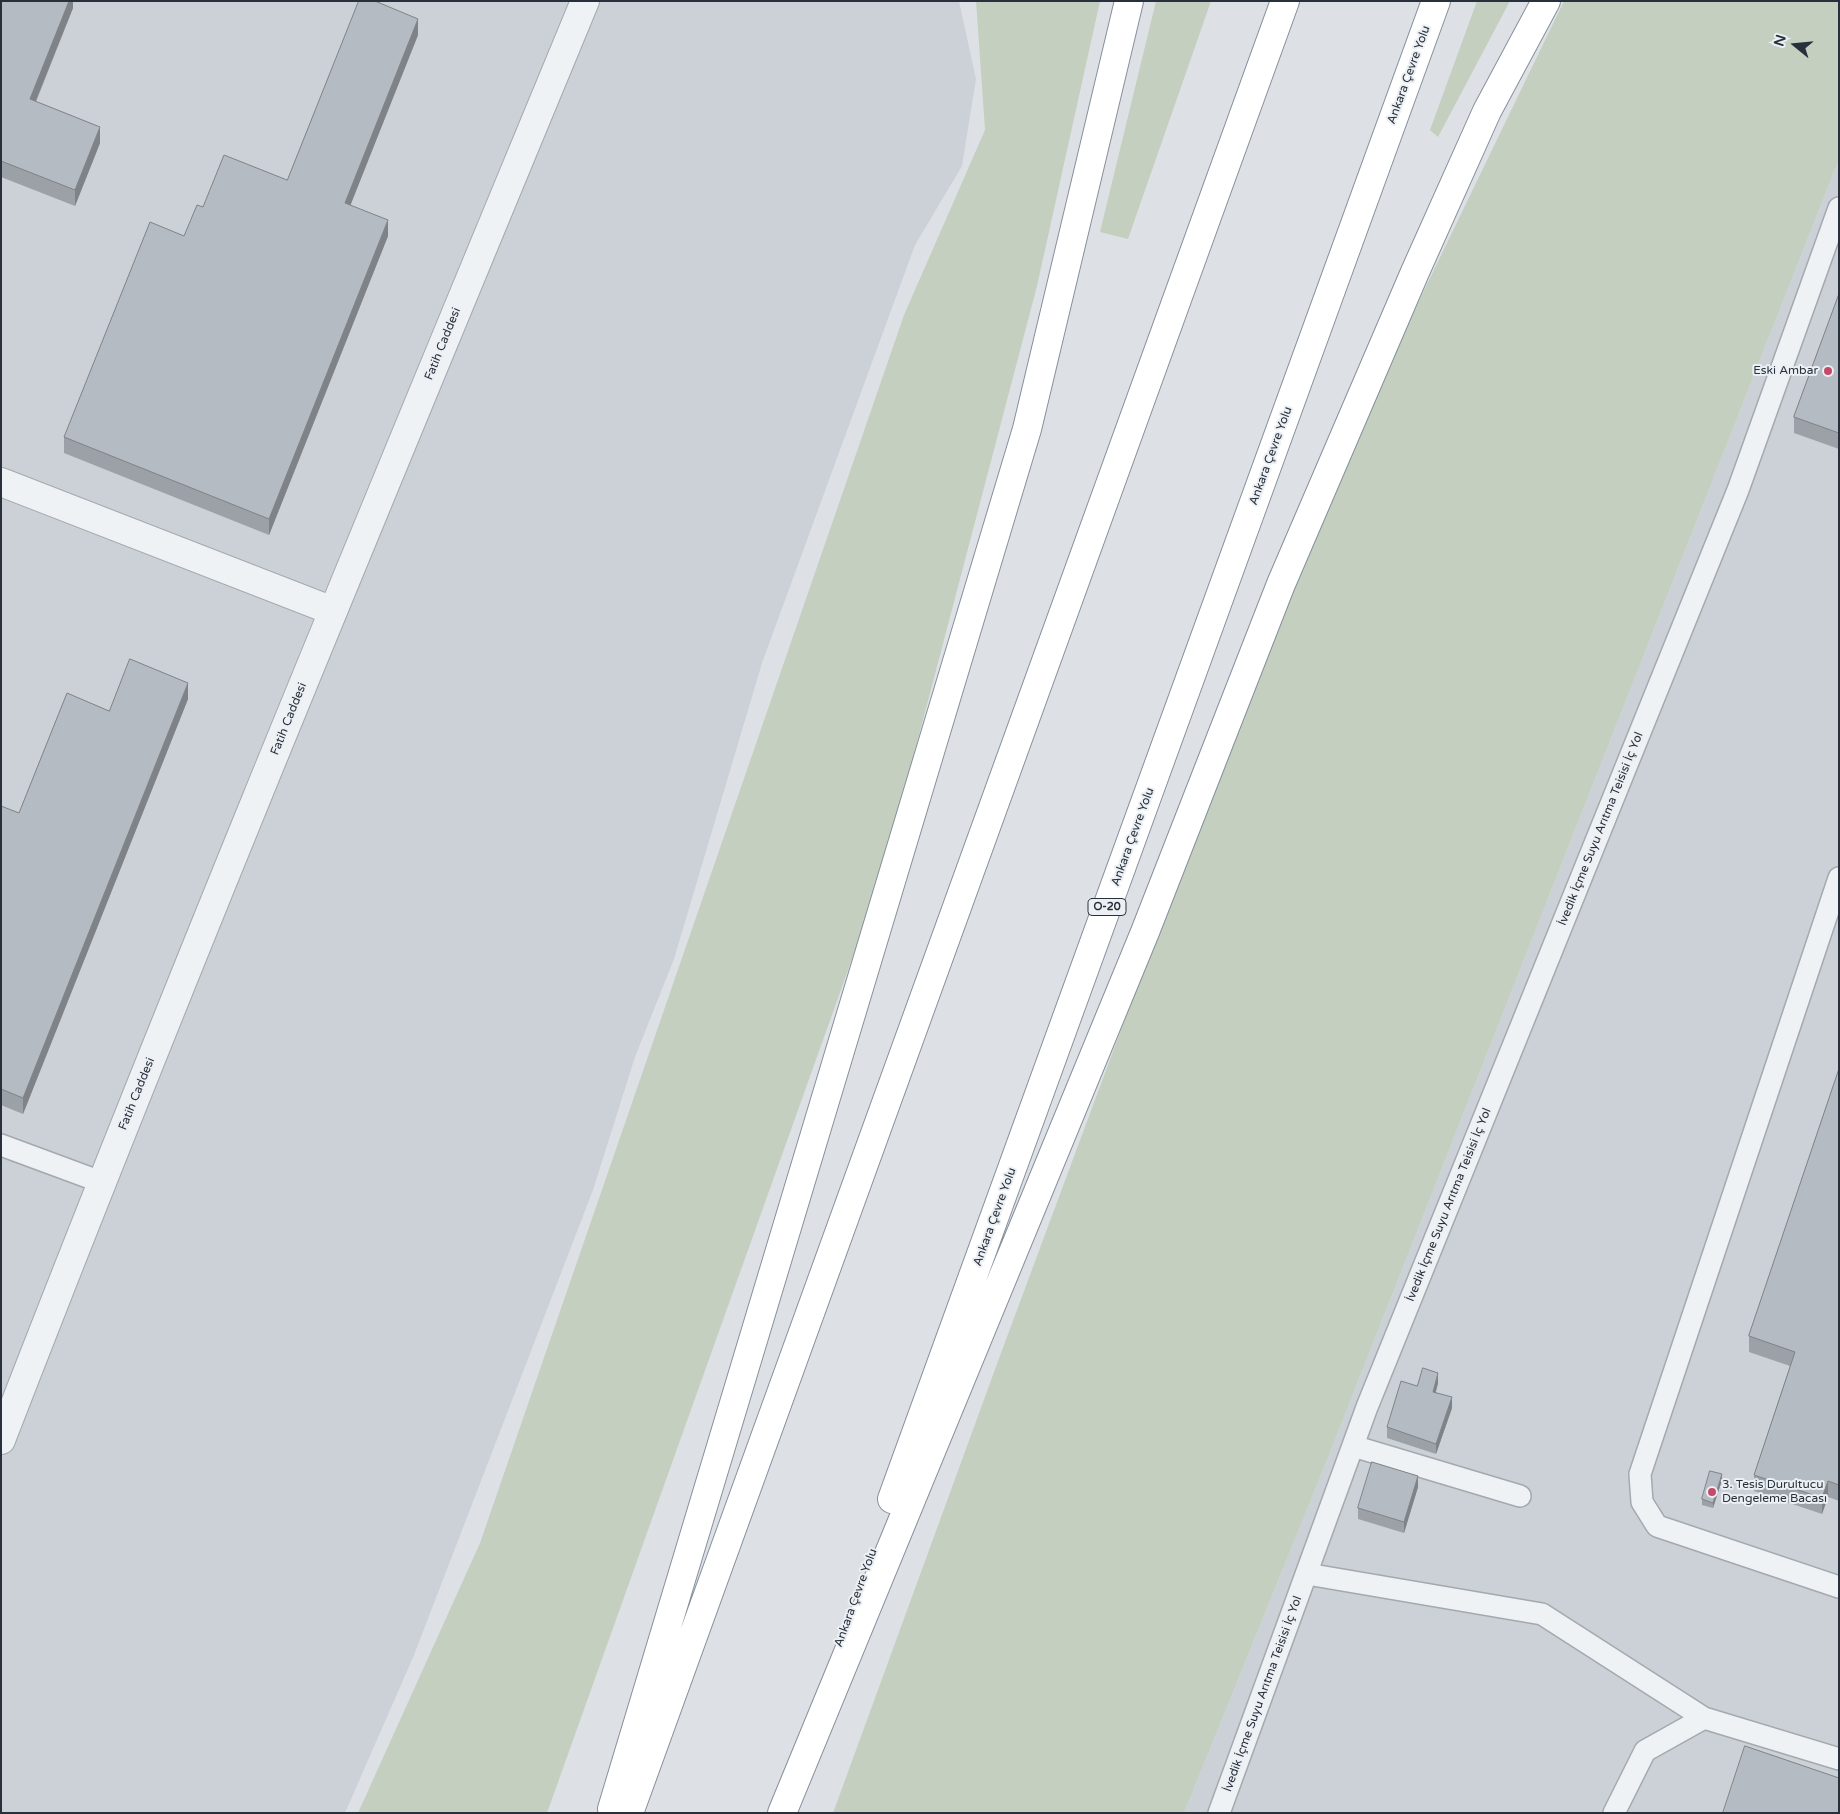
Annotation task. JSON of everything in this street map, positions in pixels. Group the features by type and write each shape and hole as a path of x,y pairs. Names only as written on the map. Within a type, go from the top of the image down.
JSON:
{"highway":[{"path":"611,1813 1027,429 1129,1"},
{"path":"629,1813 1285,1"},
{"name":"Ankara Çevre Yolu","path":"780,1813 1436,1"},
{"path":"780,1813 1142,942 1280,584 1483,120 1546,1"}],"street":[{"name":"Fatih Caddesi","path":"1,1440 101,1182 333,610 585,1"},
{"path":"1,482 333,610"}],"lane":[{"name":"İvedik İçme Suyu Arıtma Teisisi İç Yol","path":"1219,1813 1353,1446 1738,490 1839,208"},
{"path":"1839,878 1640,1474 1642,1502 1657,1526 1839,1587"},
{"path":"1,1145 101,1182"},
{"path":"1353,1446 1520,1496"},
{"path":"1306,1574 1542,1614 1704,1718 1839,1759"},
{"path":"1614,1813 1645,1751 1704,1718"}],"shaded area":[{"path":"1,1 959,1 976,79 962,166 915,245 762,663 674,959 635,1057 593,1190 414,1655 345,1813 1,1813"},
{"path":"1839,159 1839,1813 1184,1813 1329,1455"}],"green space":[{"path":"976,1 1100,1 1037,286 883,872 547,1813 358,1813 480,1543 904,315 985,130"},
{"path":"1156,1 1211,1 1128,239 1100,232"},
{"path":"1477,1 1510,1 1438,137 1430,130"},
{"path":"1564,1 1839,1 1839,159 1329,1455 1184,1813 833,1813 1001,1353 1229,739 1372,398"}],"building":[{"path":"1,1 69,1 30,99 100,127 75,190 1,161"},
{"path":"359,1 375,1 418,19 345,203 388,220 269,519 64,437 150,222 184,236 197,205 203,207 224,155 287,180"},
{"name":"Eski Ambar","path":"1839,294 1839,433 1794,417"},
{"path":"130,659 188,683 23,1098 1,1089 1,806 19,813 67,693 109,711"},
{"path":"1839,1069 1839,1485 1828,1481 1822,1498 1754,1475 1795,1352 1749,1336"},
{"path":"1423,1368 1438,1373 1433,1392 1452,1397 1436,1444 1387,1427 1401,1381 1417,1386"},
{"path":"1372,1462 1418,1476 1404,1522 1358,1508"},
{"name":"3. Tesis Durultucu Dengeleme Bacası","path":"1710,1471 1722,1474 1713,1503 1702,1499"},
{"path":"1745,1746 1839,1778 1839,1813 1723,1813"}],"place":[{"name":"Eski Ambar","path":"1828,371"},
{"name":"3. Tesis Durultucu Dengeleme Bacası","path":"1712,1492"}]}
